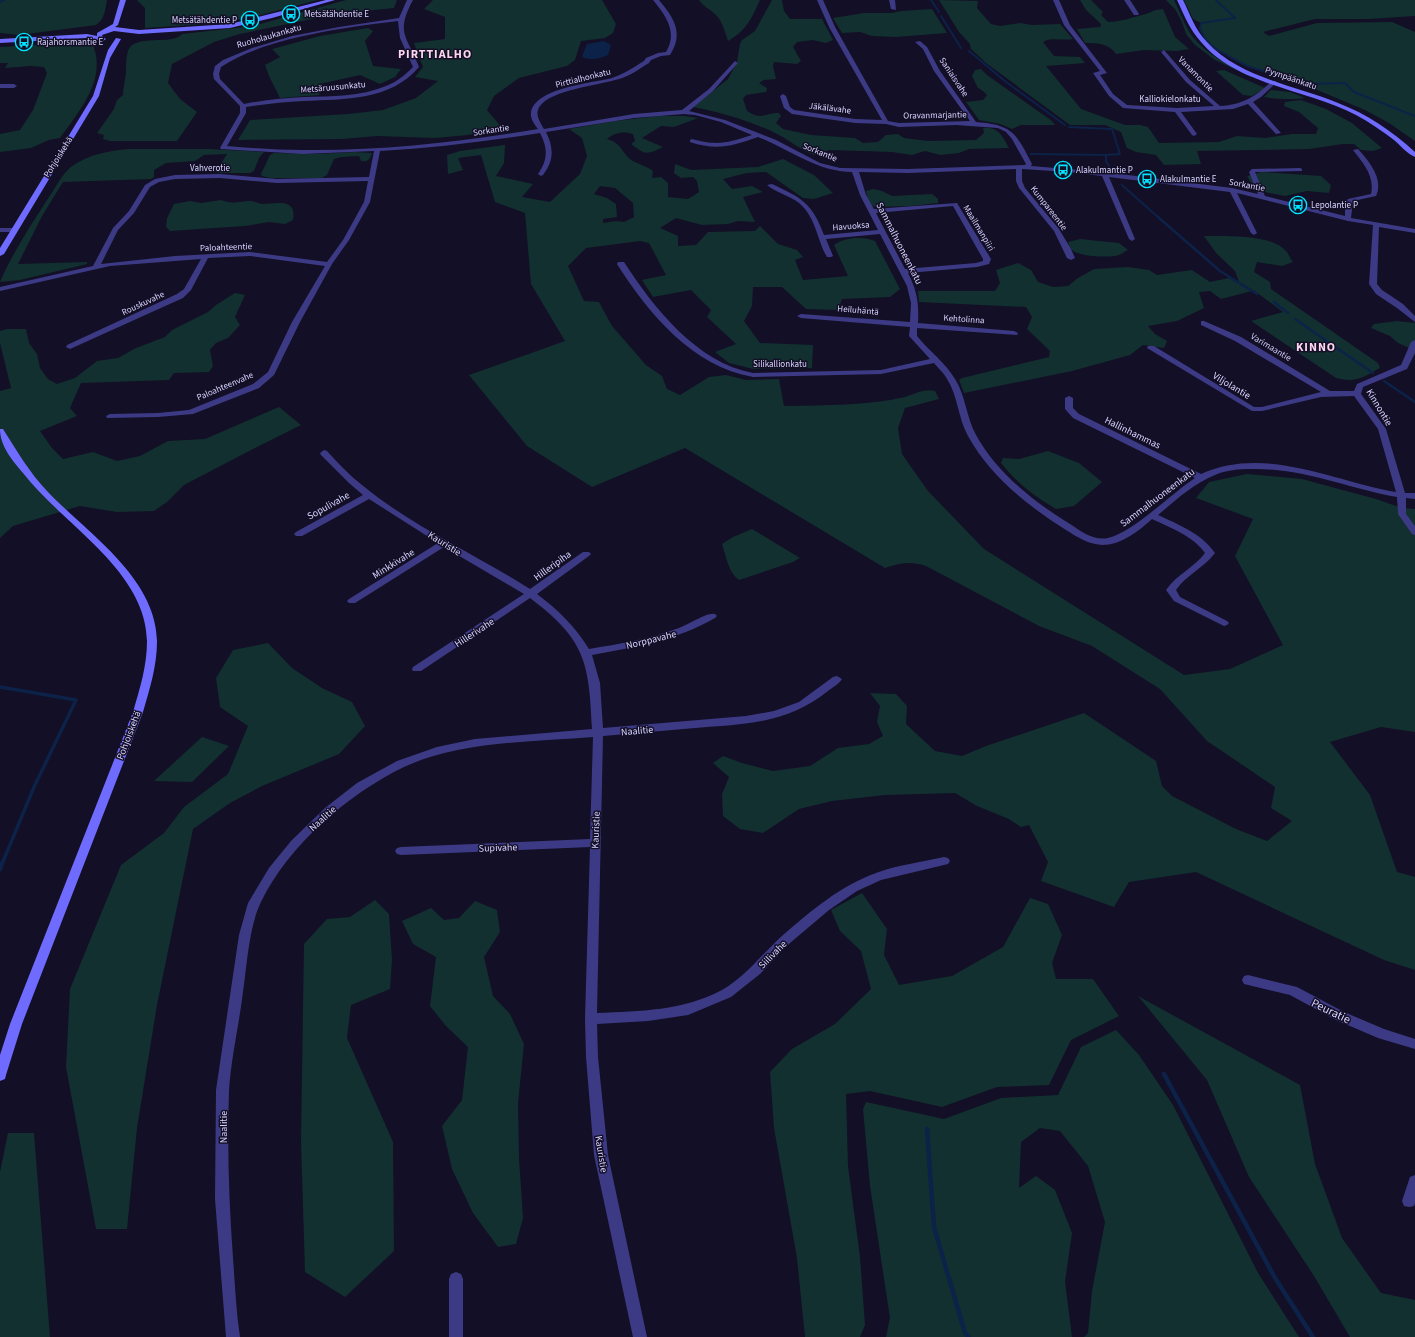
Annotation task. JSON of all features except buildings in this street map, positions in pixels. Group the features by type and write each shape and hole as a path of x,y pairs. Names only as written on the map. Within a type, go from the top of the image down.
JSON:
{"main road":[{"path":"108,57 106,44 99,34 115,25 123,0"},
{"path":"62,37 121,38 169,31 240,24 332,0"},
{"name":"Pyynpäänkatu","path":"1180,0 1193,28 1206,45 1234,65 1274,82 1336,104 1367,119 1394,136 1415,155"},
{"path":"119,15 122,25 126,31"},
{"path":"0,41 62,37 107,30 169,31"},
{"name":"Pohjoiskehä","path":"0,254 96,96 113,43 121,38 126,31"},
{"name":"Pohjoiskehä","path":"0,430 13,456 45,494 118,564 133,582 144,605 150,627 152,649 150,668 138,712 16,1024 0,1075"}],"street":[{"path":"401,19 410,0"},
{"name":"Pirttialhonkatu","path":"542,131 536,121 534,112 541,101 561,91 614,80 626,75 647,62 648,59 668,54 674,47 673,27 666,12 656,0"},
{"path":"820,0 832,27 886,122"},
{"path":"892,0 894,9"},
{"name":"Kalliokielonkatu","path":"1056,0 1067,25 1104,73 1096,73 1111,95 1125,107 1178,110 1234,107 1249,102 1259,96 1274,82"},
{"path":"1127,0 1136,14"},
{"name":"Metsäruusunkatu","path":"243,106 289,100 363,95 398,84 410,75 416,66 411,52 404,41 401,19"},
{"name":"Ruoholaukankatu","path":"243,106 217,79 216,74 218,66 228,59 241,53 312,33 401,19"},
{"name":"Saniaisvahe","path":"918,42 925,48 937,71 974,123"},
{"name":"Vanamontie","path":"1164,52 1188,81 1218,107"},
{"path":"684,112 711,90 735,63"},
{"path":"0,86 14,86"},
{"name":"Jäkälävahe","path":"783,96 787,108 792,112 855,121 886,122"},
{"path":"1249,102 1278,133"},
{"name":"Sorkantie","path":"243,106 243,113 222,148 303,152 377,150 449,145 644,114 684,112 695,113 723,121 757,135 818,164 840,170 946,171 1019,167 1104,174 1232,190 1262,196 1348,219 1415,231"},
{"path":"1178,110 1194,134"},
{"name":"Oravanmarjantie","path":"886,122 899,125 983,123 1007,130 1014,138 1029,164 1027,168"},
{"path":"541,174 551,157 548,141 542,131"},
{"path":"692,141 704,145 725,146 732,145 757,135"},
{"path":"329,264 368,202 377,150"},
{"path":"1348,219 1348,204 1350,200 1374,195 1377,188 1369,167 1356,150"},
{"name":"Kumpareentie","path":"1019,167 1019,181 1022,188 1058,234 1069,250 1071,258"},
{"path":"1262,196 1252,172 1254,170 1300,170"},
{"name":"Sammalhuoneenkatu","path":"856,171 863,195 904,270 914,296 913,336 953,382 966,424 981,450 1004,477 1041,509 1082,535 1091,540 1102,542 1120,538 1200,477 1226,468 1257,465 1282,466 1401,495 1415,496"},
{"path":"1104,174 1132,239"},
{"name":"Vahverotie","path":"95,268 115,229 132,212 147,186 157,180 175,177 220,176 272,181 372,179"},
{"name":"Havuoksa","path":"770,186 784,191 805,205 810,212 829,256"},
{"path":"1232,190 1254,233"},
{"name":"Maailmanpiiri","path":"871,211 954,204 987,259 986,262 977,265 904,270"},
{"path":"1376,225 1373,284 1379,292 1400,306 1415,320"},
{"path":"0,230 14,230"},
{"name":"Havuoksa","path":"821,237 883,232"},
{"name":"Paloahteentie","path":"0,289 124,262 250,254 329,264"},
{"name":"Rouskuvahe","path":"70,347 180,296 187,290 206,256"},
{"name":"Paloahteenvahe","path":"110,416 158,415 190,412 256,386 271,372 296,322 329,264"},
{"name":"Silikallionkatu","path":"621,264 647,303 672,330 715,362 736,371 753,375 881,372 935,360"},
{"name":"Heiluhäntä","path":"801,316 913,325"},
{"name":"Varimaantie","path":"1204,323 1238,339 1327,392"},
{"name":"Kehtolinna","path":"913,325 1014,333"},
{"name":"Kinnontie","path":"1415,342 1408,361 1404,367 1360,386 1357,394 1382,430 1401,495 1402,514 1415,532"},
{"name":"Viljolantie","path":"1151,348 1252,409 1262,409 1327,392 1357,394"},
{"name":"Hallinhammas","path":"1070,398 1069,409 1076,416 1200,477"},
{"name":"Kauristie","path":"324,453 369,495 530,594 553,611 568,626 586,653 591,667 595,689 598,734 594,844 591,1019 592,1057 601,1155 640,1337"},
{"name":"Sopulivahe","path":"299,534 369,495"},
{"path":"1151,515 1198,540 1207,547 1210,553 1205,561 1175,584 1171,590 1177,599 1224,623"},
{"name":"Minkkivahe","path":"352,601 445,543"},
{"name":"Hilleripiha","path":"530,594 586,554"},
{"name":"Hillerivahe","path":"417,669 530,594"},
{"name":"Norppavahe","path":"586,653 635,644 680,631 697,625 712,616"},
{"name":"Naalitie","path":"233,1337 222,1198 223,1090 245,935 254,903 273,871 295,844 329,812 361,786 401,764 437,751 475,743 598,734 746,720 791,710 815,696 837,679"},
{"name":"Supivahe","path":"401,851 594,844"},
{"name":"Siilivahe","path":"591,1019 648,1016 688,1010 727,993 756,970 786,940 825,907 853,888 879,876 944,862"},
{"name":"Peuratie","path":"1248,980 1293,991 1340,1016 1382,1034 1415,1044"},
{"path":"1409,1201 1415,1181"},
{"path":"456,1279 456,1337"}],"green space":[{"path":"0,0 107,0 103,17 96,25 19,35 0,33"},
{"path":"137,0 318,0 249,18 206,24 145,28 145,8"},
{"path":"346,0 397,0 394,8 336,14 240,34 214,42 172,64 168,83 180,99 197,112 177,141 110,141 103,139 104,135 97,133 114,109 117,100 123,95 128,51 138,42 170,39 182,34 253,26"},
{"path":"433,0 602,0 616,24 613,33 605,38 581,41 575,60 567,66 519,78 494,96 487,110 503,129 468,135 435,138 377,136 342,139 238,140 250,120 348,114 383,110 416,98 438,81 415,77 423,67 414,43 445,39 445,17 424,9"},
{"path":"699,0 760,0 744,28 740,33 728,41 722,24 718,18"},
{"path":"772,0 782,0 784,11 790,19 822,19 833,40 826,43 813,40 797,42 793,47 801,61 797,64 774,62 773,66 776,79 764,80 759,83 767,88 766,92 746,95 743,99 747,111 756,116 779,113 781,116 776,123 783,129 811,135 855,138 863,143 878,142 886,135 898,134 904,138 928,141 976,140 984,133 983,128 988,128 999,133 1009,148 969,149 959,153 940,155 925,151 912,155 892,152 829,150 822,154 815,155 757,125 725,114 693,107 728,79 737,62 742,40 755,31"},
{"path":"939,0 978,1 977,8 991,24 1000,26 1020,23 1032,25 1060,24 1073,39 1050,40 1043,42 1054,56 1080,57 1085,63 1046,66 1081,109 1125,125 1140,125 1148,127 1159,143 1219,142 1237,136 1265,138 1292,134 1316,134 1318,128 1299,112 1284,106 1285,102 1301,100 1326,109 1352,123 1382,148 1373,151 1361,150 1354,144 1343,144 1309,149 1197,151 1201,164 1164,165 1156,155 1136,152 1127,148 1121,132 1105,125 1070,125 986,63 971,49 970,44 959,32"},
{"path":"1080,0 1091,0 1103,12 1101,15 1108,22 1125,20 1163,9 1175,37 1189,49 1177,51 1144,50 1116,54 1113,50 1106,46 1085,43 1077,29 1100,27 1101,24 1086,10"},
{"path":"1166,0 1174,0 1189,32 1198,43 1212,55 1236,69 1252,76 1251,77 1215,60 1195,45 1186,34 1175,9"},
{"path":"1184,0 1415,0 1415,16 1369,19 1315,19 1263,32 1269,36 1317,23 1392,22 1415,32 1415,141 1389,123 1365,110 1291,79 1247,66 1216,49 1206,40 1200,29 1201,23 1193,19"},
{"path":"932,9 947,33 896,37 872,36 860,32 842,33 833,18 864,13 891,13"},
{"path":"368,28 373,31 365,41 373,66 401,69 395,77 380,84 360,75 320,84 319,95 280,98 265,65 280,57 272,49 320,36"},
{"path":"86,42 93,45 96,58 94,83 82,106 60,138 49,140 31,148 0,152 0,134 20,130 33,110 47,73 44,67 30,66 5,68 8,63 0,63 0,47"},
{"path":"981,69 987,75 1052,121 1055,125 1021,125 1012,129 1000,124 979,120 966,102 983,100 987,95 978,88 972,76 975,70"},
{"path":"1224,70 1265,88 1252,96 1243,95 1216,71"},
{"path":"1271,90 1290,92 1305,98 1284,99 1264,97"},
{"path":"659,116 684,116 698,118 674,127 661,126 642,138 663,147 646,153 631,144 635,141 633,134 620,133 607,139 620,146 626,155 633,161 653,171 652,178 661,177 668,183 668,197 688,199 699,192 697,181 693,177 681,178 674,173 675,164 691,170 758,167 783,159 814,175 833,193 814,199 803,198 766,172 747,173 723,179 732,189 752,186 763,192 743,197 755,222 738,221 728,224 702,225 676,218 660,228 678,236 678,246 696,245 708,232 755,231 760,226 778,244 797,250 803,257 795,260 803,280 848,276 834,245 843,240 865,238 875,241 900,289 890,297 842,299 838,310 806,309 782,287 753,287 752,306 744,321 760,343 813,345 812,368 753,369 729,363 715,352 736,344 707,317 711,310 691,290 653,297 642,280 666,275 649,243 640,241 586,248 568,266 584,301 599,302 612,326 646,365 662,376 667,389 680,395 709,377 726,375 746,380 779,379 784,406 875,402 905,397 923,391 935,391 939,399 905,408 898,428 902,454 928,491 984,549 1184,675 1230,669 1283,645 1235,556 1253,519 1196,498 1209,482 1247,474 1302,479 1376,499 1402,508 1415,509 1415,732 1381,727 1330,742 1370,795 1397,872 1415,877 1415,970 1384,960 1196,872 1129,882 1114,907 1041,881 1048,862 1029,825 1021,827 1009,819 977,806 955,793 885,795 832,801 799,809 763,833 740,829 723,816 722,794 729,777 713,763 723,756 742,763 773,771 810,766 838,748 869,744 883,736 877,722 880,706 870,693 896,694 907,706 906,724 935,751 962,756 986,746 1084,713 1156,761 1162,786 1172,796 1236,829 1267,841 1292,821 1271,808 1275,787 1207,741 1160,689 1092,646 1039,626 926,566 906,563 885,568 685,448 592,487 527,446 469,375 565,341 531,284 525,213 495,202 481,155 458,158 463,170 448,174 447,155 460,151 505,145 504,163 496,176 533,184 522,197 550,202 580,174 587,156 582,138 569,129 615,121","holes":["600,186 615,188 633,203 634,217 624,222 616,221 603,223 603,219 617,217 616,204 607,198 594,194"]},
{"path":"129,149 208,149 264,152 259,158 254,171 250,173 218,173 220,165 227,154 204,155 195,161 166,163 154,170 154,177 151,179 63,182 42,216 18,264 87,262 87,264 20,280 0,282 23,239 65,173 71,167 92,156 106,152"},
{"path":"355,152 372,153 369,159 365,161 361,161 359,156 334,159 327,175 322,178 270,178 262,176 261,174 270,155 274,153 317,154"},
{"path":"1262,172 1321,176 1331,185 1329,193 1307,191 1285,196 1255,190 1247,176"},
{"path":"873,189 882,191 892,196 932,194 938,199 938,203 911,206 875,207 869,202 866,191"},
{"path":"221,200 233,203 251,201 263,204 284,203 292,208 293,220 285,224 269,222 245,226 170,231 166,227 167,218 174,204 190,201 201,203"},
{"path":"1204,236 1248,237 1270,241 1279,245 1287,252 1293,262 1282,266 1257,262 1254,272 1270,282 1271,289 1378,363 1380,368 1359,379 1349,380 1336,378 1251,321 1283,312 1256,292 1239,282 1235,271 1216,253"},
{"path":"1080,239 1119,243 1128,250 1115,256 1081,254 1072,250 1068,242"},
{"path":"1018,263 1031,270 1038,282 1053,287 1068,286 1078,278 1094,269 1128,267 1149,270 1157,275 1192,270 1210,282 1229,278 1252,291 1221,299 1210,291 1199,292 1204,308 1177,321 1148,326 1155,334 1167,341 1164,348 1143,345 1130,355 1072,371 964,393 959,380 962,378 1049,357 1050,351 1027,329 1032,317 1026,307 919,302 918,291 995,291 1000,283 996,270"},
{"path":"235,293 245,295 235,317 240,325 228,338 216,343 210,350 213,366 209,372 174,373 169,380 81,383 70,408 77,416 40,431 52,448 63,459 93,452 117,461 140,456 168,441 205,439 279,407 301,425 184,485 167,502 154,511 117,512 80,506 13,526 0,538 0,391 11,388 0,343 0,331 7,329 26,329 29,343 37,354 40,368 48,379 57,384 75,378 97,361 118,358 136,348 165,337 172,330 208,312"},
{"path":"1397,321 1415,323 1415,357 1414,350 1398,343 1390,336 1371,328 1374,324"},
{"path":"1048,451 1079,463 1102,482 1074,506 1056,509 1026,489 1001,463 1003,458 1019,459"},
{"path":"752,529 800,558 793,562 739,580 732,573 722,544 733,537"},
{"path":"268,643 292,668 322,688 352,702 365,726 339,754 262,786 230,803 193,829 157,1005 137,1128 127,1229 96,1229 66,1067 70,989 121,865 164,833 184,807 228,774 248,726 220,707 216,678 233,650"},
{"path":"202,737 229,746 192,782 154,781"},
{"path":"862,893 887,929 884,955 899,985 952,976 1003,947 1030,898 1048,904 1062,935 1052,963 1056,979 1093,979 1119,1016 1071,1040 1049,1085 997,1087 942,1107 870,1091 846,1094 848,1166 860,1257 865,1325 860,1337 805,1337 797,1258 774,1128 770,1072 792,1049 835,1024 871,989 861,951 840,931 831,910"},
{"path":"375,900 389,914 392,960 390,989 351,1005 347,1038 393,1142 394,1251 345,1297 305,1272 301,1141 304,944 327,919 350,917"},
{"path":"475,901 497,910 500,932 484,957 493,996 510,1014 524,1044 518,1103 519,1158 523,1218 516,1244 498,1247 473,1213 452,1169 442,1126 462,1100 468,1047 446,1026 430,1006 436,957 413,944 402,921 431,908 444,920 459,918"},
{"path":"1138,996 1300,1085 1315,1164 1342,1238 1381,1293 1415,1300 1415,1337 1350,1337 1314,1276 1249,1177 1207,1080"},
{"path":"1116,1030 1139,1055 1173,1105 1258,1273 1299,1337 1084,1337 1088,1333 1092,1291 1105,1222 1088,1166 1060,1131 1040,1128 1021,1142 1019,1188 1036,1176 1055,1190 1072,1233 1065,1282 1072,1337 886,1337 890,1318 870,1186 863,1109 866,1102 944,1119 1001,1098 1058,1095 1081,1047"},
{"path":"8,1133 34,1133 50,1337 0,1337 0,1172"}],"water":[{"path":"604,41 611,45 608,55 595,59 582,57 587,44"}],"waterway":[{"path":"0,2 4,0"},
{"path":"931,0 939,12"},
{"path":"1216,0 1235,18 1201,23 1200,29 1206,40 1216,49 1247,66 1306,84 1345,83 1354,92 1415,116"},
{"path":"941,16 961,48"},
{"path":"969,51 1006,82 1065,125"},
{"path":"1069,127 1112,129 1120,154 1106,155"},
{"path":"1031,154 1106,155"},
{"path":"1106,155 1106,161 1110,168"},
{"path":"1122,185 1159,218"},
{"path":"1158,217 1220,271 1257,294"},
{"path":"1274,302 1288,313"},
{"path":"1295,319 1373,373"},
{"path":"1384,381 1415,402"},
{"path":"0,687 76,700 34,787 2,864"},
{"path":"0,869 2,863"},
{"path":"1164,1074 1275,1278 1313,1337"},
{"path":"927,1129 934,1227 965,1333 969,1337"}],"place":[{"name":"Metsätähdentie E","path":"291,14"},
{"name":"Metsätähdentie P","path":"250,20"},
{"name":"Rajahorsmantie E","path":"24,42"},
{"name":"Alakulmantie P","path":"1063,170"},
{"name":"Alakulmantie E","path":"1147,179"},
{"name":"Lepolantie P","path":"1298,205"}],"district":[{"name":"PIRTTIALHO","path":"435,54"},
{"name":"KINNO","path":"1316,347"}]}
